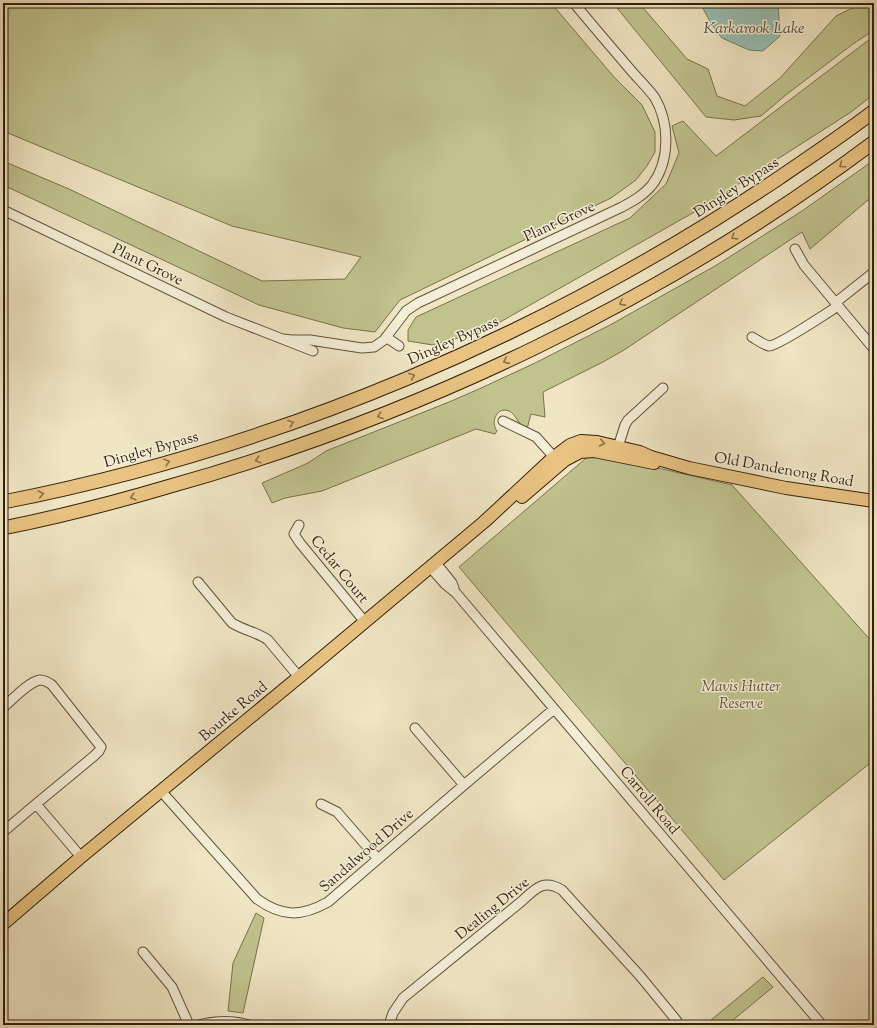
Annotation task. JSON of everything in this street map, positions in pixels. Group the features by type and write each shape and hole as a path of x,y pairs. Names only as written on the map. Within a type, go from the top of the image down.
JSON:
{"highway":[{"name":"Dingley Bypass","path":"3,502 140,470 244,439 337,406 450,360 574,300 664,250 755,194 829,144 874,111"},
{"path":"3,528 111,503 222,472 286,451 388,414 566,333 607,312 706,255 820,181 874,142"}],"main road":[{"name":"Old Dandenong Road","path":"558,460 573,454 585,446 594,452 617,451 689,468 786,488 874,501"},
{"name":"Bourke Road","path":"3,924 81,857 484,522 521,498 558,460"}],"street":[{"name":"Plant Grove","path":"283,339 310,340 367,348 374,347 386,337 404,313 418,303 622,207 644,193 651,185 658,174 664,157 666,142 663,119 655,98 574,3"},
{"name":"Plant Grove","path":"3,210 226,316 313,351"},
{"path":"795,249 802,262 836,305 874,349"},
{"path":"752,337 765,344 772,345 790,337 836,305 874,272"},
{"path":"386,337 399,346"},
{"path":"617,451 628,420 663,388"},
{"path":"503,421 520,431 535,436 558,460"},
{"name":"Cedar Court","path":"299,525 290,534 300,543 365,622"},
{"name":"Carroll Road","path":"433,565 452,583 456,593 822,1025"},
{"path":"198,582 232,622 239,627 268,640 299,677"},
{"path":"3,708 29,686 40,680 46,681 52,685 101,747 94,756 3,832"},
{"name":"Sandalwood Drive","path":"162,791 256,899 279,912 296,913 315,910 328,902 554,709"},
{"path":"415,728 464,785"},
{"path":"36,804 81,857"},
{"path":"321,804 337,812 378,859"},
{"name":"Dealing Drive","path":"389,1025 393,1014 403,998 536,888 545,885 555,886 562,890 640,976 679,1025"},
{"path":"143,952 172,987 189,1025"},
{"path":"198,1025 212,1022 236,1022 249,1025"}],"green space":[{"path":"3,3 551,3 614,77 642,105 655,132 655,152 647,166 636,180 611,198 400,300 375,332 343,328 259,305 3,185 3,161 69,189 262,281 345,279 361,257 232,226 3,131"},
{"path":"613,3 639,3 687,59 708,69 717,96 745,106 780,78 836,16 863,3 874,3 874,30 787,94 761,116 734,120 706,117"},
{"path":"874,36 874,94 851,112 698,210 486,330 433,345 408,341 408,330 416,317 630,218 666,184 679,153 672,126 683,121 716,156"},
{"path":"874,160 874,195 810,249 802,232 624,350 543,392 545,417 531,414 527,429 523,427 512,413 505,410 501,411 495,419 494,423 497,431 495,434 476,429 322,491 285,498 272,503 262,483 308,463 326,451 479,389 535,363 610,325 715,266 802,211"},
{"name":"Mavis Hutter Reserve","path":"592,453 732,485 874,644 874,760 724,880 459,567"},
{"path":"256,913 264,918 243,1013 228,1011 233,963"},
{"path":"763,977 773,987 727,1025 705,1025"}],"water":[{"name":"Karkarook Lake","path":"700,3 778,3 780,36 763,51 749,50 722,38 712,25"}]}
